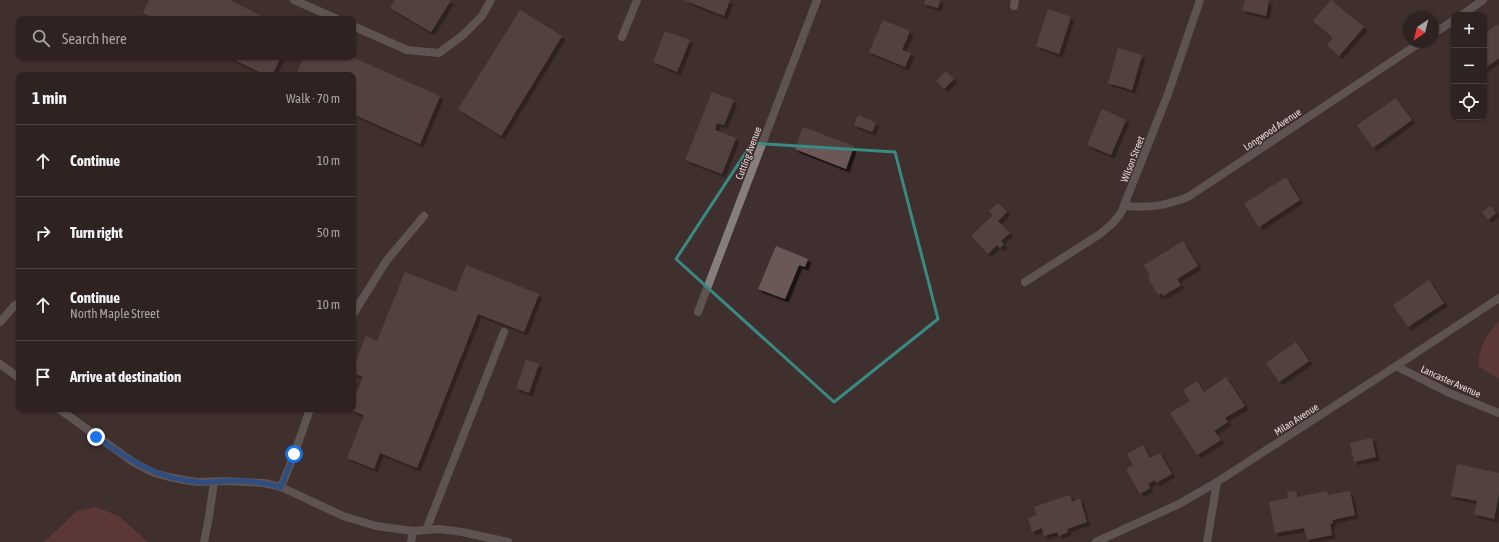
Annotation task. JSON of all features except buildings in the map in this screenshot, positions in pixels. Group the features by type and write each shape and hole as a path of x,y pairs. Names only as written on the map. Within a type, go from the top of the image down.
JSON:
{"street":[{"path":"294,0 330,16"},
{"path":"356,27 407,50 440,53 463,35 482,16 491,0"},
{"path":"622,37 637,0"},
{"name":"Cutting Avenue","path":"698,312 816,0"},
{"name":"Wilson Street","path":"1025,282 1100,234 1112,224 1125,206 1168,94 1200,0"},
{"path":"1466,12 1483,0"},
{"path":"1439,30 1451,22"},
{"name":"Longwood Avenue","path":"1125,206 1150,207 1172,203 1188,197 1412,48"},
{"path":"356,309 387,260 424,216"},
{"name":"Milan Avenue","path":"1096,542 1165,511 1217,482 1499,298"},
{"path":"0,322 16,306"},
{"path":"426,530 504,332"},
{"path":"0,364 16,376"},
{"name":"Lancaster Avenue","path":"1396,366 1446,392 1499,413"},
{"path":"63,412 133,462 154,473 169,478 198,482 264,483 281,487 343,516 376,526 413,531 440,529 508,542"},
{"path":"281,487 309,412"},
{"path":"204,542 214,482"},
{"path":"1207,542 1217,482"},
{"path":"411,542 413,531"}],"highlighted area":[{"path":"752,143 895,152 938,319 834,402 676,259"}],"shaded area":[{"path":"1499,321 1499,379 1478,366 1480,353 1484,342 1490,331"},
{"path":"95,507 119,516 148,542 44,542 77,511"}],"route":[{"path":"96,437 133,462 154,473 169,478 198,482 247,481 281,487 294,454"}]}
